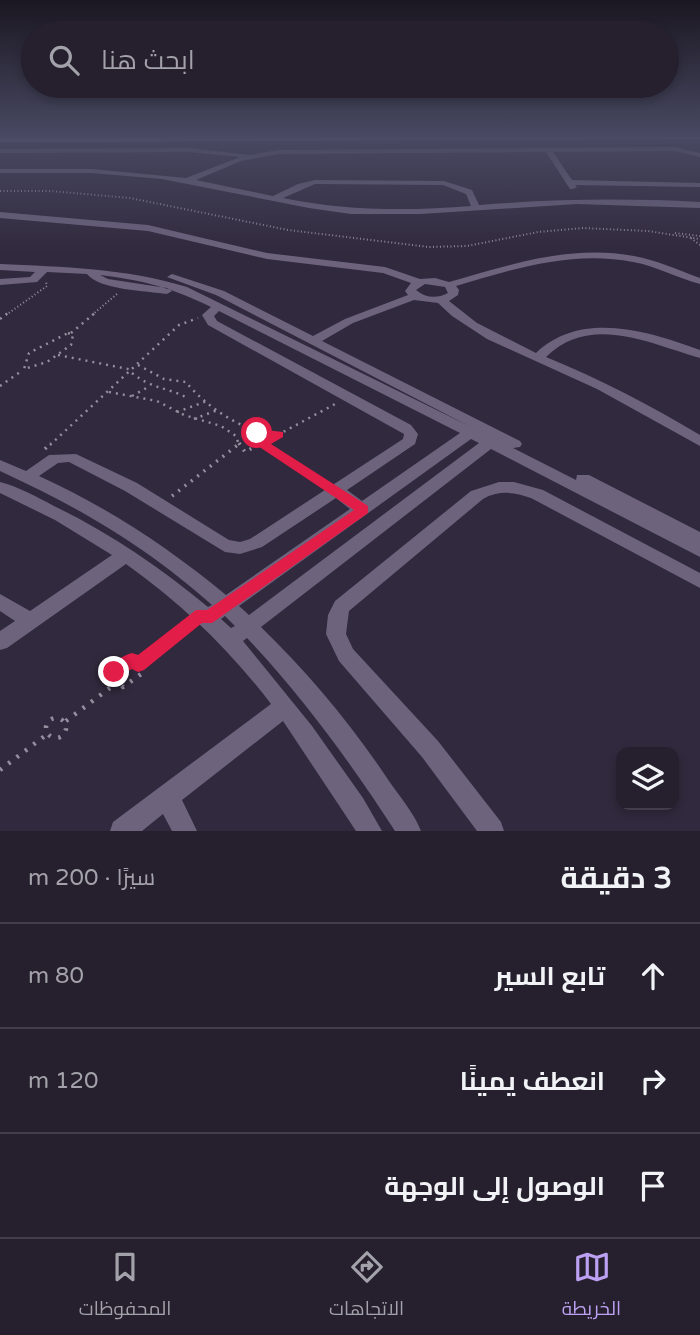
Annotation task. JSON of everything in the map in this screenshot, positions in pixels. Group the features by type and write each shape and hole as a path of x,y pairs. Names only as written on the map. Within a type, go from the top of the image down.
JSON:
{"street":[{"path":"128,175 188,180 318,208 367,212 583,202 700,205"},
{"path":"188,180 201,175"},
{"path":"565,175 583,202"},
{"path":"274,199 315,182 432,182 467,190 472,193 477,209"},
{"path":"569,182 700,185"},
{"path":"0,215 148,228 267,256 384,270 418,282 435,281 449,285 552,257 581,254 630,258 700,281"},
{"path":"0,260 120,267 173,277 220,293 313,341 407,396 700,539"},
{"path":"0,267 91,271 139,277 183,289 357,377 407,396"},
{"path":"0,282 33,280 45,268"},
{"path":"91,271 100,281 162,290 183,289"},
{"path":"414,296 410,288 418,282"},
{"path":"441,300 454,292 449,285"},
{"path":"313,341 358,317 414,296 441,300 472,324 613,392 700,441"},
{"path":"24,475 49,460 67,456 162,505 219,543 240,548 256,543 407,444 411,438 406,428 212,323 207,318 210,312 219,306"},
{"path":"538,358 555,342 584,333 601,332 640,335 700,354"},
{"path":"341,393 357,377"},
{"path":"204,616 227,604 475,430"},
{"path":"494,439 700,551"},
{"path":"230,640 494,439"},
{"path":"0,465 85,503 141,537 227,604 288,667 339,730 409,831"},
{"path":"0,487 65,519 124,555 204,616 230,640 284,707 370,831"},
{"path":"492,831 422,740 346,655 337,634 338,615 342,606 477,495 499,487 518,488 537,494 700,581"},
{"path":"336,490 363,510"},
{"path":"0,642 124,555"},
{"path":"0,601 29,621"},
{"path":"122,831 284,707"},
{"path":"167,797 185,831"}],"path":[{"path":"0,191 51,191 130,198 288,230 429,247 467,246 538,232 575,228 630,229 700,237"},
{"path":"671,234 700,237"},
{"path":"691,237 700,244"},
{"path":"0,319 48,285 33,280"},
{"path":"24,369 26,357 34,349 70,333 128,286"},
{"path":"24,475 179,325 188,320 207,318"},
{"path":"0,386 24,369 58,355 74,342 70,333"},
{"path":"58,355 132,371 149,386 174,391 188,398"},
{"path":"138,365 160,377 186,382 195,395 257,433 279,435"},
{"path":"132,396 149,386"},
{"path":"109,392 157,401 194,419 221,426 236,436 245,452 279,435 341,393"},
{"path":"177,412 208,401"},
{"path":"194,419 221,409"},
{"path":"162,505 240,443"},
{"path":"262,444 336,490"},
{"path":"138,664 204,616"},
{"path":"132,660 138,664 144,672 125,687 114,672 132,660"},
{"path":"66,721 119,681"},
{"path":"46,735 45,731 51,721 62,718 66,721"},
{"path":"46,735 50,738 62,735 66,731 66,721"},
{"path":"0,770 46,735"}],"route":[{"path":"114,672 132,660 138,664 202,614 207,618 363,510 262,444 279,435 257,433"}]}
